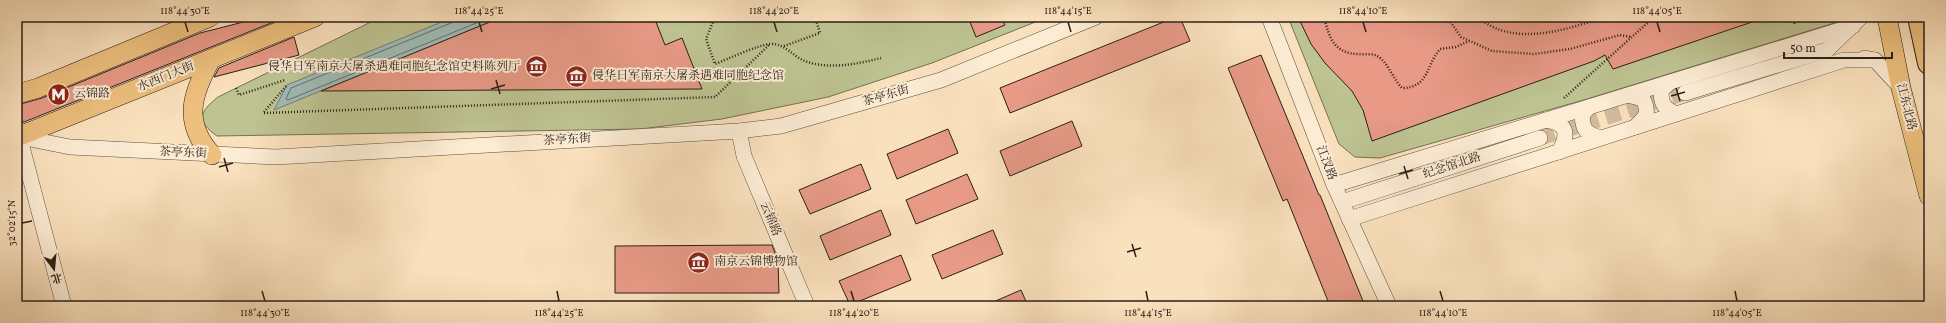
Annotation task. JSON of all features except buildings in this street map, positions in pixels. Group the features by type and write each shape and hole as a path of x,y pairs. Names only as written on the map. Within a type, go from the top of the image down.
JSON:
{"highway":[{"path":"1919,17 1929,63"}],"main road":[{"path":"17,94 38,88 210,17"},
{"name":"水西门大街","path":"18,134 315,17"},
{"name":"江东北路","path":"1887,17 1901,88 1929,196"},
{"path":"211,59 197,87 193,108 194,125 201,143 212,155"}],"street":[{"name":"茶亭东街","path":"18,134 70,147 276,157 739,131 781,126 941,80 1096,17"},
{"name":"江汊路","path":"1269,17 1334,185 1388,306"},
{"path":"1334,185 1628,95 1857,21"},
{"path":"1685,93 1827,50 1857,21"},
{"path":"1827,50 1875,60 1901,88"},
{"path":"1349,219 1844,60 1875,60"},
{"path":"1669,82 1661,91 1661,102 1665,108 1676,114"},
{"path":"1628,95 1643,98 1647,111 1645,117 1634,128"},
{"path":"1589,107 1582,115 1582,126 1588,134 1600,138"},
{"path":"1545,120 1555,121 1562,126 1566,140 1559,152"},
{"name":"云锦路","path":"739,131 744,156 807,306"},
{"path":"18,134 64,306"},
{"name":"纪念馆北路","path":"1342,202 1540,138"}],"path":[{"path":"715,17 706,39 715,64 770,44 784,46 820,33 815,17"},
{"path":"1324,17 1329,38 1338,48 1352,54 1376,55 1384,62 1394,80 1402,88 1412,88 1425,78 1433,56 1440,49 1456,47 1469,41"},
{"path":"1447,17 1461,37 1492,51 1534,54 1570,48 1620,35 1632,36"},
{"path":"1478,17 1487,26 1505,33 1541,34 1603,17"},
{"path":"1645,17 1648,22"},
{"path":"1564,98 1654,17"},
{"path":"1793,17 1796,25"},
{"path":"287,85 264,113 715,97 770,44"},
{"path":"784,46 795,56 817,64 844,65 881,58"},
{"path":"236,88 239,95 285,80"}],"green space":[{"name":"侵华日军南京大屠杀遇难同胞纪念馆","path":"381,17 1048,17 932,63 828,97 722,119 640,129 217,136 206,126 202,116 207,107 218,97"},
{"path":"1288,17 1848,17 1844,20 1587,99 1380,158 1355,157 1339,144"}],"water":[{"path":"454,17 502,17 274,110 287,85"}],"tunnel":[{"path":"1540,138 1685,93"}],"place":[{"name":"侵华日军南京大屠杀遇难同胞纪念馆史料陈列厅","path":"536,67"},
{"name":"侵华日军南京大屠杀遇难同胞纪念馆","path":"577,76"},
{"name":"云锦路","path":"58,94"},
{"name":"南京云锦博物馆","path":"698,262"}]}
